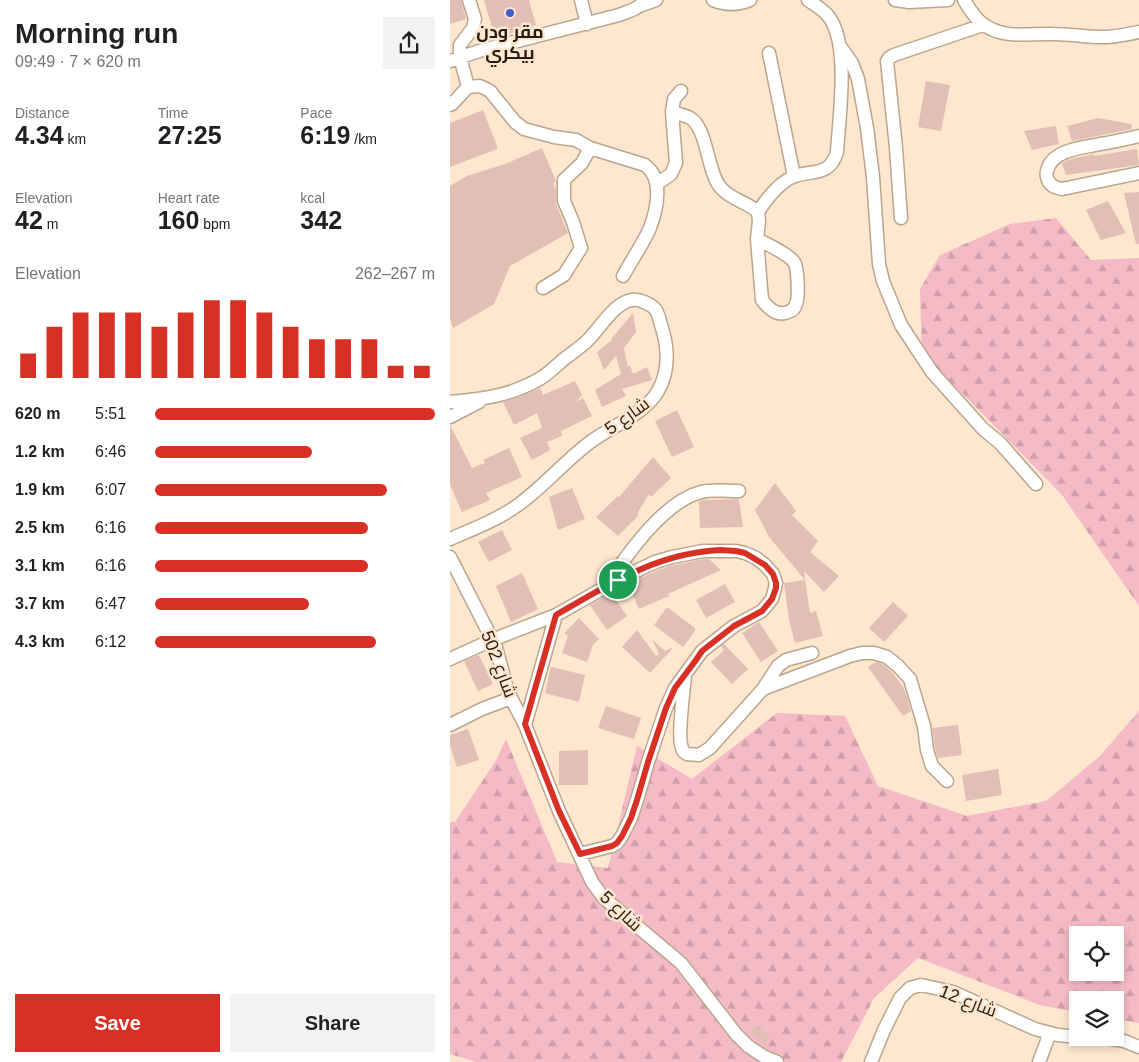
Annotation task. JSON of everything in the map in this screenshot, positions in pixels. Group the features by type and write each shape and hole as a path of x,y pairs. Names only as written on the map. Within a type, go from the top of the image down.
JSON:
{"street":[{"path":"468,87 455,59 460,46 473,28 475,20 469,0"},
{"path":"581,0 587,24"},
{"path":"455,59 619,15 633,10 643,2 656,0"},
{"path":"713,0 732,4 750,0"},
{"path":"758,212 768,197 780,186 794,176 821,171 828,167 835,159 837,152 842,66 840,46 835,28 829,17 808,0"},
{"path":"895,0 909,2 948,0"},
{"path":"964,0 983,25 995,31 1010,34 1025,36 1043,34 1109,37 1139,32"},
{"path":"901,218 887,61 894,55 983,25"},
{"path":"840,46 852,63 858,79 873,177 879,264 883,281 901,325 932,372 983,429 1000,443 1036,484"},
{"path":"769,53 794,176"},
{"path":"450,105 468,87 480,86 490,91 514,122 524,129 576,140 590,148 645,165 650,169 657,184 656,206 649,229 622,276"},
{"path":"657,184 671,174 676,163 672,112 674,99 681,91"},
{"path":"672,112 692,119 700,131 714,177 720,188 736,200 752,206 758,212 757,239 762,300 768,308 777,313 785,314 792,311 797,304 797,273 795,264 776,249 757,239"},
{"path":"1139,136 1079,148 1061,154 1049,164 1046,175 1051,184 1056,188 1062,189 1139,173"},
{"path":"543,288 564,275 581,248 564,201 564,180 582,163 590,148"},
{"name":"شارع 5","path":"450,402 504,395 542,377 587,341 620,305 632,300 645,302 656,310 664,333 667,356 663,381 649,402 640,411 589,442 517,505 491,522 450,539"},
{"path":"450,417 483,399"},
{"path":"604,587 643,537 677,503 692,495 710,490 739,491"},
{"path":"450,659 556,615 604,587 655,562 672,557 703,551 736,551 750,556 765,565 773,574 776,588 772,599 762,611 734,626 702,651 675,688 666,708 631,818 622,836 612,846 580,854"},
{"name":"شارع 502","path":"450,557 492,640 499,656 511,698 525,724 559,811 580,854"},
{"path":"525,724 556,615"},
{"path":"685,675 680,743 684,752 694,755 703,753 710,748 763,689 778,666 786,660 812,653"},
{"path":"763,689 850,656 874,653 887,657 910,679 924,726 932,766 946,781"},
{"path":"450,725 482,709 511,698"},
{"name":"شارع 5","path":"580,854 592,882 604,897 681,963 736,1034 748,1046 763,1056 777,1062"},
{"name":"شارع 12","path":"871,1062 900,998 910,988 921,985 953,992 1035,1029 1069,1036"},
{"path":"1039,1062 1050,1033"},
{"path":"1124,1041 1139,1047"}],"green space":[{"path":"1056,218 1091,260 1139,258 1139,606 1062,495 922,355 920,289 940,255 1010,224"},
{"path":"1139,711 1139,1023 1124,1020 1124,991 1069,991 1069,1010 1040,1005 918,958 874,998 841,1062 476,1062 450,1054 450,822 455,822 495,762 506,739 557,862 608,868 637,746 692,779 777,713 845,716 878,786 967,816 1046,801 1100,756"}],"building":[{"path":"450,0 461,0 466,19 450,24"},
{"name":"مقر ودن بيكري","path":"484,0 529,0 536,25 495,38"},
{"path":"926,81 950,85 941,131 918,127"},
{"path":"483,110 497,149 450,167 450,123"},
{"path":"1098,118 1131,124 1132,129 1072,141 1067,126"},
{"path":"1056,126 1059,144 1032,150 1024,131"},
{"path":"542,148 556,181 553,183 556,189 556,204 568,233 510,266 494,304 453,328 450,318 450,186 467,176 505,164"},
{"path":"1137,149 1139,165 1066,175 1062,163 1094,154 1094,156"},
{"path":"1139,192 1139,244 1136,244 1124,193"},
{"path":"1108,201 1126,233 1101,240 1086,210"},
{"path":"633,313 636,332 624,348 628,367 630,365 633,374 647,367 652,380 622,389 626,396 602,407 595,390 621,374 616,356 604,370 597,352 612,340"},
{"path":"575,381 582,395 576,402 583,398 592,416 561,431 562,436 547,442 550,450 532,460 520,438 542,428 537,413 514,425 503,402 540,388 543,395"},
{"path":"677,410 694,447 672,457 655,421"},
{"path":"450,425 472,468 485,463 483,460 509,448 522,477 486,493 490,500 462,512 450,485"},
{"path":"653,457 671,478 651,497 649,494 637,514 639,515 618,536 596,517 619,497"},
{"path":"775,483 796,511 792,515 818,541 810,552 839,576 824,592 804,571 810,613 816,611 823,636 795,643 789,620 784,583 805,580 769,537 755,510"},
{"path":"572,488 585,519 558,530 549,497"},
{"path":"739,499 743,527 700,528 699,501"},
{"path":"502,530 512,550 489,562 478,542"},
{"path":"709,559 721,570 639,609 628,584 658,570"},
{"path":"522,573 538,609 511,622 496,586"},
{"path":"725,584 735,602 706,618 696,600"},
{"path":"611,593 627,616 607,630 590,605"},
{"path":"893,602 908,616 884,642 869,628"},
{"path":"667,607 695,628 695,631 683,647 654,625"},
{"path":"579,618 599,639 593,645 587,662 562,653 568,636 564,633"},
{"path":"759,622 778,651 761,662 742,633"},
{"path":"637,630 656,656 659,654 652,639 665,651 672,649 650,673 622,647"},
{"path":"724,644 748,669 732,684 711,662 724,650 721,646"},
{"path":"479,655 493,684 478,691 464,661"},
{"path":"876,662 883,664 892,672 904,688 911,711 903,716 868,667"},
{"path":"551,667 585,675 579,702 545,693"},
{"path":"606,706 641,718 634,739 598,728"},
{"path":"958,725 962,755 938,758 932,728"},
{"path":"468,729 479,760 457,767 450,746 450,735"},
{"path":"588,750 588,785 559,785 559,751"},
{"path":"998,769 1002,795 966,801 962,775"},
{"path":"755,1025 770,1037 764,1045 749,1032"}],"place":[{"name":"مقر ودن بيكري","path":"510,13"}],"route":[{"path":"720,550 745,553 756,558 773,574 776,588 772,599 762,611 734,626 702,651 675,688 656,736 631,818 617,843 580,854 559,811 525,724 556,615 618,580 655,562 672,557 720,550"}]}
